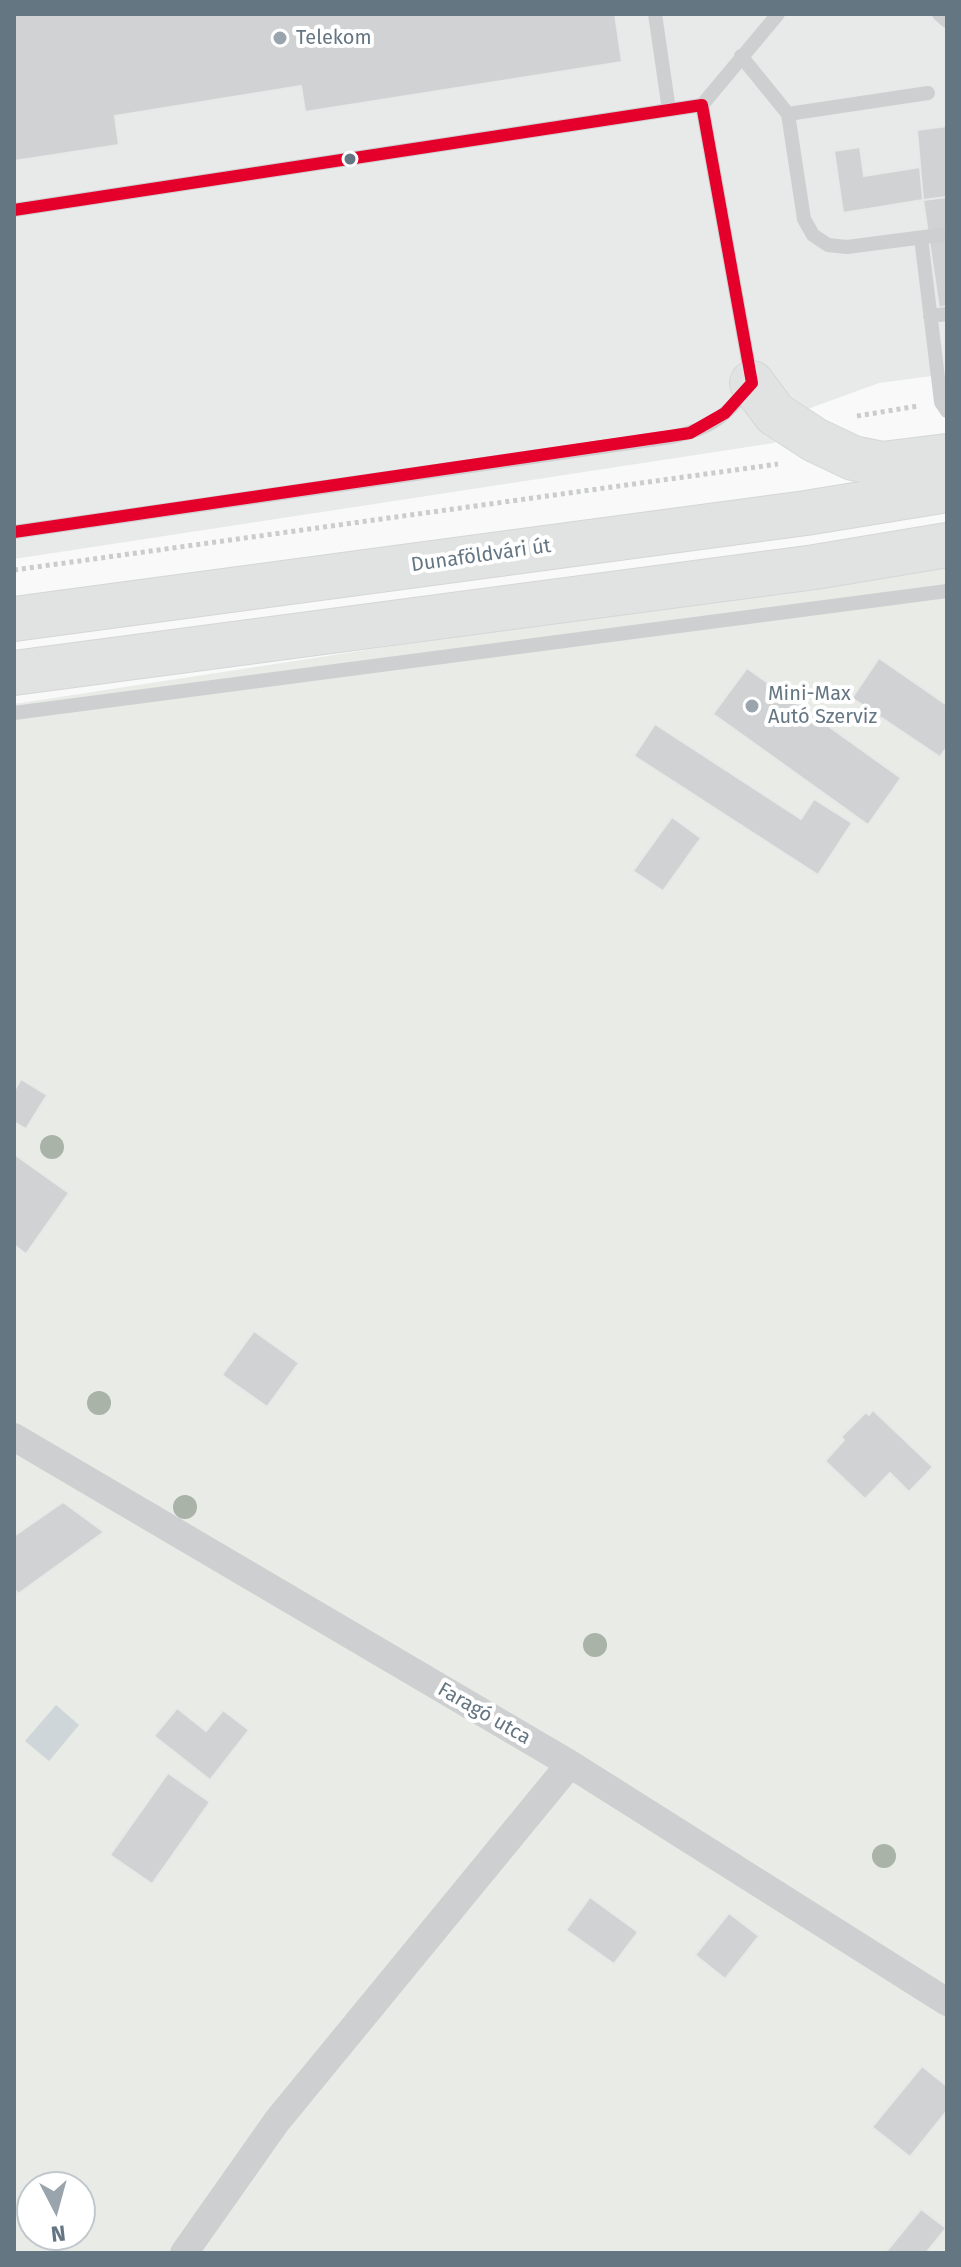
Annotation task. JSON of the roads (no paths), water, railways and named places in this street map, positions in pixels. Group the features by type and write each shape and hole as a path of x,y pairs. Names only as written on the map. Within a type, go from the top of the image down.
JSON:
{"main road":[{"path":"752,383 775,414 815,440 868,462 947,456"},
{"name":"Dunaföldvári út","path":"14,619 806,513 947,490"},
{"path":"14,673 815,567 947,545"}],"street":[{"name":"Faragó utca","path":"14,1437 570,1764 947,2002"},
{"path":"184,2253 277,2121 570,1764"}],"lane":[{"path":"655,14 669,110"},
{"path":"14,210 702,105 778,14"},
{"path":"939,14 947,21"},
{"path":"741,56 788,114 804,219 813,235 828,245 847,247 947,234"},
{"path":"788,114 928,93"},
{"path":"14,532 690,433 710,427 733,407 752,383 702,105"},
{"path":"921,238 944,407"},
{"path":"930,316 947,314"},
{"path":"14,713 947,591"}],"place":[{"name":"Telekom","path":"280,38"},
{"name":"Mini-Max Autó Szerviz","path":"752,706"}]}
